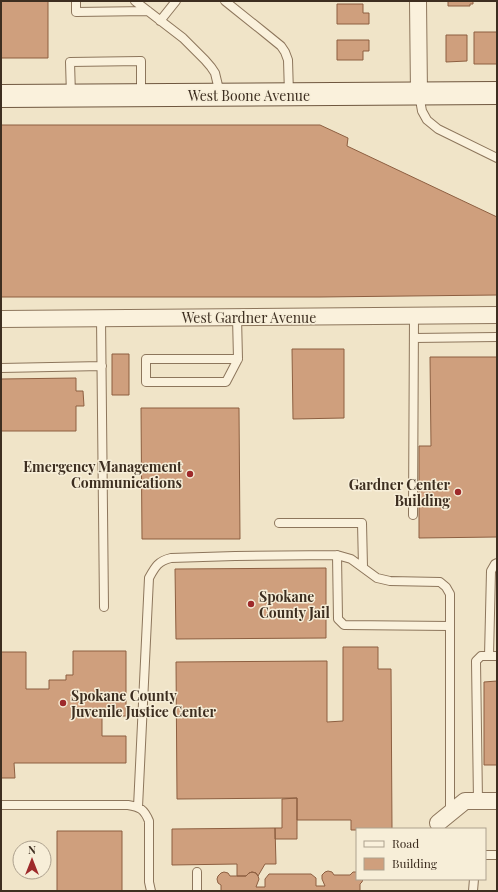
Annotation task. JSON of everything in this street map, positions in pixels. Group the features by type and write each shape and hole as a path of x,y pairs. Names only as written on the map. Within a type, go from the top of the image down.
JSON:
{"main road":[{"name":"West Boone Avenue","path":"1,96 497,93"}],"street":[{"path":"418,1 419,94"},
{"name":"West Gardner Avenue","path":"1,319 497,315"},
{"path":"444,818 465,801 497,801"}],"lane":[{"path":"76,1 76,12 148,11"},
{"path":"135,1 183,38 211,67 215,73 221,95"},
{"path":"160,21 176,1"},
{"path":"225,1 281,46 288,60 290,94"},
{"path":"71,95 70,62 140,61 141,95"},
{"path":"419,94 422,111 427,120 438,129 497,158"},
{"path":"413,515 414,316"},
{"path":"237,317 238,359 226,382 146,382 146,359 238,359"},
{"path":"101,318 104,606"},
{"path":"414,338 497,337"},
{"path":"1,368 102,366"},
{"path":"279,524 362,523 363,567"},
{"path":"138,807 149,578 155,567 163,560 171,558 235,556 337,556 351,559 377,578 390,581 440,582 446,587 450,594 444,818"},
{"path":"337,556 338,619 344,625 450,626"},
{"path":"478,801 476,661 481,656 493,656 494,606 490,571 497,563"},
{"path":"1,806 128,805 138,807 145,812 149,821 149,882 151,891"},
{"path":"486,855 497,855"},
{"path":"197,872 197,891"},
{"path":"473,891 474,880"}],"building":[{"path":"1,1 48,1 48,58 1,58"},
{"path":"448,1 473,1 473,4 470,4 470,6 448,6"},
{"path":"337,4 363,4 363,13 369,13 369,24 337,24"},
{"path":"474,32 497,32 497,64 474,64"},
{"path":"446,35 467,35 467,61 446,62"},
{"path":"337,40 369,40 369,51 363,51 363,60 337,60"},
{"path":"1,125 320,125 348,138 347,146 497,217 497,295 320,297 1,297"},
{"path":"292,349 344,349 344,418 293,419"},
{"path":"112,354 129,354 129,395 112,395"},
{"name":"Gardner Center Building","path":"430,357 497,357 497,537 419,538 419,446 431,446"},
{"path":"76,378 76,391 83,391 84,406 76,406 76,431 1,431 1,379"},
{"name":"Emergency Management Communications","path":"141,408 239,408 240,539 142,539"},
{"name":"Spokane County Jail","path":"326,568 326,638 176,639 175,569"},
{"path":"343,647 378,647 378,669 391,669 392,828 356,828 356,830 351,830 351,820 297,820 297,798 177,799 176,662 327,661 327,722 343,721"},
{"name":"Spokane County Juvenile Justice Center","path":"73,651 126,651 126,716 102,716 102,736 126,736 126,763 14,763 15,778 1,778 1,652 26,652 26,689 49,689 49,680 66,680 66,675 73,675"},
{"path":"497,681 497,765 484,765 484,682"},
{"path":"297,798 297,839 275,839 275,828 282,828 282,799"},
{"path":"275,828 276,864 265,864 258,876 256,873 252,872 246,876 237,876 237,864 172,865 172,829"},
{"path":"57,831 122,831 122,891 57,891"},
{"path":"224,872 228,873 230,876 246,876 252,872 256,873 259,879 256,887 265,887 265,879 269,874 311,874 316,878 316,886 325,886 322,875 325,872 332,872 334,875 350,875 353,872 356,872 356,880 363,880 360,884 360,891 221,891 221,885 218,883 217,879 221,873"}],"place":[{"name":"Emergency Management Communications","path":"190,474"},
{"name":"Gardner Center Building","path":"458,492"},
{"name":"Spokane County Jail","path":"251,604"},
{"name":"Spokane County Juvenile Justice Center","path":"63,703"}]}
